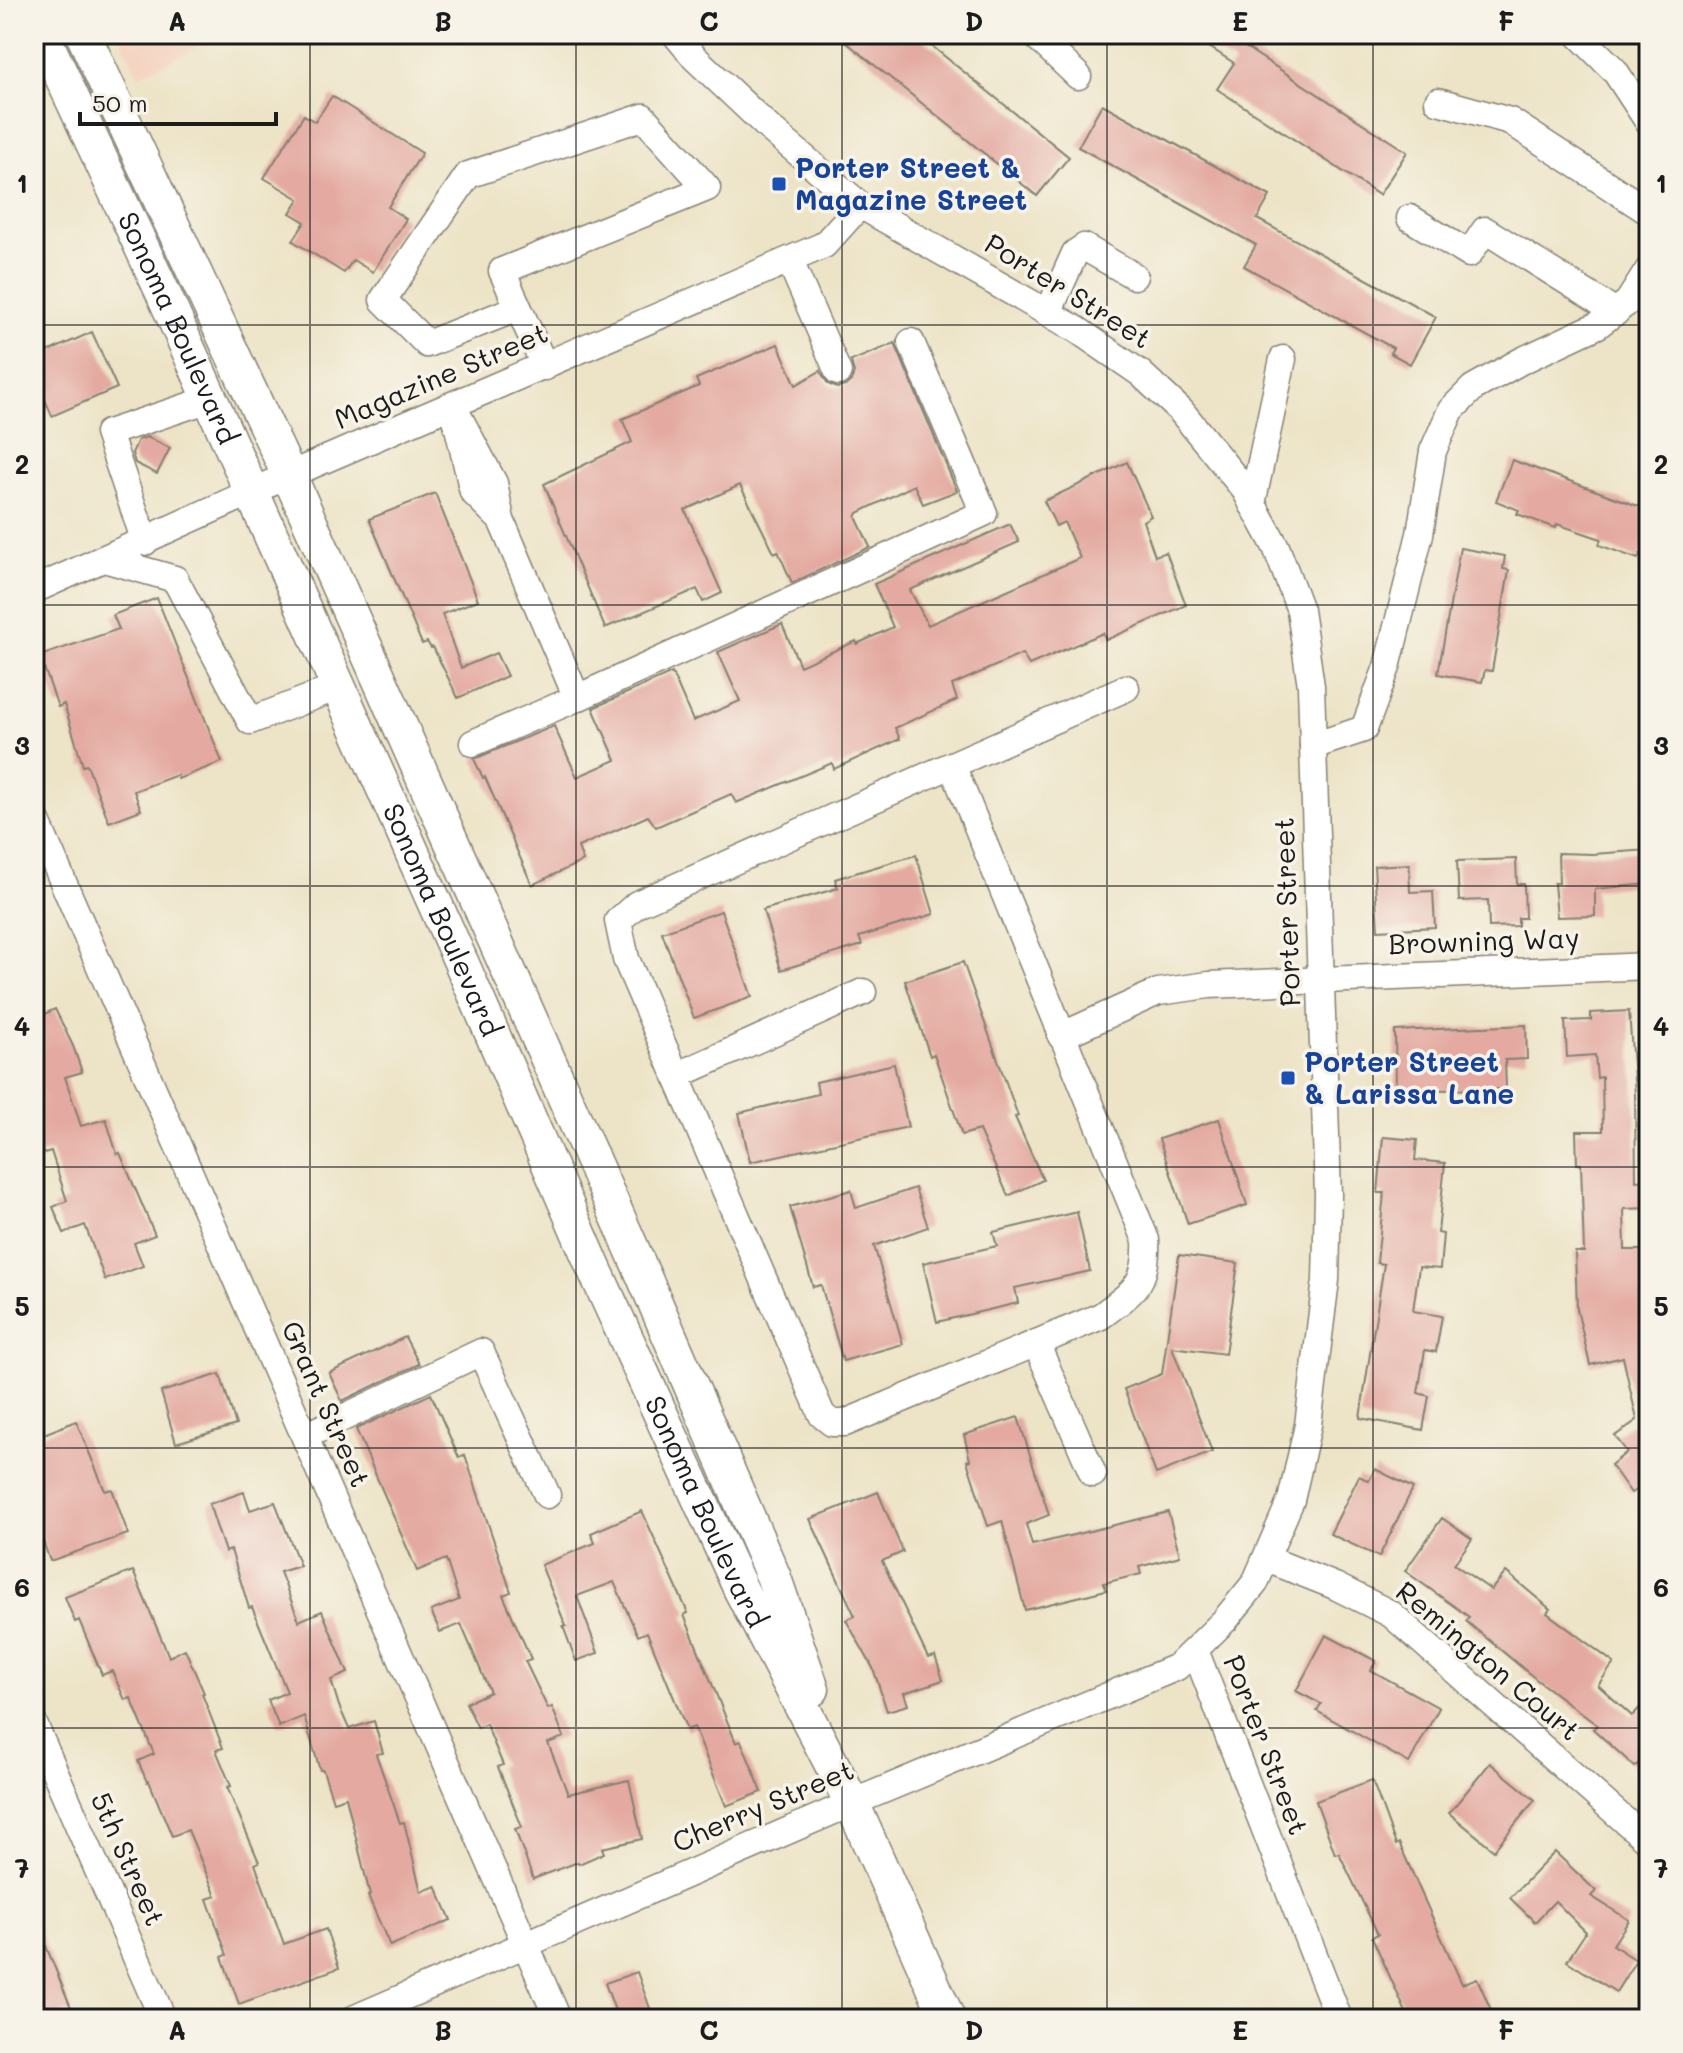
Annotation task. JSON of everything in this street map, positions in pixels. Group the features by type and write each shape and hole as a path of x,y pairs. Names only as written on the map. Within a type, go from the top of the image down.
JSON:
{"main road":[{"name":"Sonoma Boulevard","path":"42,34 210,399 593,1266 741,1590 852,1803 948,2019"},
{"name":"Sonoma Boulevard","path":"83,34 289,475 632,1249 774,1578 852,1803"}],"street":[{"name":"Porter Street","path":"675,34 695,58 769,128 860,205 1048,313 1140,373 1181,411 1245,490 1276,547 1300,610 1311,686 1328,1195 1326,1280 1308,1425 1291,1500 1255,1583 1195,1650 1339,2019"},
{"path":"1034,34 1078,76"},
{"path":"1578,34 1615,71 1649,123"},
{"path":"1438,101 1510,121 1649,212"},
{"path":"518,308 427,344 383,300 468,175 643,117 707,188 502,271 545,367"},
{"name":"Magazine Street","path":"34,590 289,475 790,261 824,245 860,205"},
{"path":"1410,218 1469,254 1485,230 1616,312"},
{"path":"1048,313 1075,253 1084,247 1134,276"},
{"path":"790,261 838,372"},
{"path":"1313,746 1364,729 1387,667 1420,534 1433,451 1451,410 1473,388 1521,361 1598,325 1628,302 1649,269"},
{"path":"473,743 984,513 911,342"},
{"path":"1252,504 1283,359"},
{"path":"145,542 108,433 210,399"},
{"path":"453,406 494,483 501,520 577,698"},
{"path":"104,559 175,579 250,721 338,687"},
{"path":"952,765 1146,1240 1147,1263 1135,1290 1101,1316 845,1423 832,1423 822,1415 626,959 618,921 637,904 1126,688"},
{"name":"Grant Street","path":"34,815 558,2019"},
{"name":"Browning Way","path":"1061,1036 1158,992 1209,985 1649,966"},
{"path":"676,1076 863,992"},
{"path":"1036,1343 1093,1474"},
{"path":"305,1436 481,1352 547,1495"},
{"name":"Remington Court","path":"1267,1559 1335,1586 1391,1614 1492,1700 1649,1842"},
{"name":"Cherry Street","path":"353,2019 852,1803 1177,1667 1195,1650"},
{"name":"5th Street","path":"34,1724 163,2019"}],"shaded area":[{"path":"119,34 225,34 138,76"}],"building":[{"path":"836,34 917,34 1069,157 1037,196"},
{"path":"1189,34 1241,34 1236,41 1407,152 1379,195 1217,89 1234,63"},
{"path":"332,96 422,153 388,207 406,219 373,272 353,260 344,273 293,241 305,222 290,213 299,199 264,178 304,115 315,122"},
{"path":"1102,104 1270,196 1257,219 1436,317 1410,364 1390,353 1393,348 1244,266 1256,245 1078,147"},
{"path":"92,332 117,388 52,416 34,374 34,358"},
{"path":"895,343 957,491 923,504 914,485 858,513 856,517 870,547 792,583 778,551 774,553 740,485 685,510 722,593 703,602 697,589 605,628 544,484 632,442 622,419 699,386 696,379 778,344 796,385 820,371 828,384 837,388 851,381 854,373 851,361"},
{"path":"147,437 170,448 157,474 135,463 132,453 138,440"},
{"path":"1512,460 1649,510 1649,558 1640,554 1638,559 1599,545 1601,539 1517,514 1519,510 1496,501"},
{"path":"1127,462 1151,516 1143,521 1155,556 1166,552 1186,605 1106,640 1103,633 1029,665 1022,654 952,685 957,700 895,728 900,739 834,769 832,763 736,803 731,794 656,827 648,816 578,847 583,861 532,885 485,777 474,759 554,726 577,777 616,760 593,708 672,673 693,721 740,701 718,652 782,624 800,666 856,641 857,644 893,627 874,584 1010,524 1019,542 910,590 928,625 1080,558 1064,522 1056,526 1044,501"},
{"path":"435,493 478,600 442,614 461,668 496,653 507,676 458,698 433,647 427,642 422,644 369,519"},
{"path":"1460,548 1505,556 1503,569 1509,570 1492,671 1485,670 1482,682 1438,674"},
{"path":"157,598 222,762 134,791 141,810 109,822 87,765 83,766 64,704 58,707 40,656 119,629 113,615"},
{"path":"1649,850 1649,884 1595,889 1595,916 1557,917 1554,883 1559,883 1558,853"},
{"path":"916,855 934,914 859,937 862,945 781,970 763,910 838,888 835,879"},
{"path":"1516,859 1517,884 1524,884 1525,918 1518,918 1518,926 1489,927 1488,900 1459,901 1457,861"},
{"path":"1409,864 1410,892 1433,891 1435,927 1378,930 1374,866"},
{"path":"721,911 752,997 694,1018 662,932"},
{"path":"963,962 1018,1116 1015,1117 1043,1180 1008,1196 979,1130 962,1135 934,1054 930,1056 905,981"},
{"path":"55,1009 82,1072 65,1077 81,1126 106,1119 117,1154 120,1153 155,1235 134,1243 143,1266 105,1280 85,1225 64,1233 53,1207 67,1201 51,1151 34,1156 34,1019"},
{"path":"1629,1011 1635,1094 1636,1181 1649,1180 1649,1208 1624,1209 1625,1250 1649,1250 1649,1276 1642,1276 1644,1322 1649,1321 1649,1482 1631,1493 1611,1465 1627,1452 1615,1436 1637,1420 1623,1357 1590,1365 1577,1309 1575,1252 1584,1252 1581,1164 1577,1164 1576,1131 1603,1131 1602,1077 1597,1078 1595,1055 1567,1057 1565,1021 1591,1020 1591,1013"},
{"path":"1526,1025 1527,1059 1505,1060 1506,1089 1432,1090 1432,1094 1396,1095 1395,1031"},
{"path":"894,1064 908,1127 750,1162 739,1113 818,1094 816,1082"},
{"path":"1219,1119 1247,1205 1188,1224 1159,1139"},
{"path":"1383,1137 1417,1140 1415,1160 1445,1163 1438,1233 1443,1234 1440,1269 1419,1267 1413,1311 1442,1316 1436,1352 1425,1350 1418,1393 1429,1396 1423,1430 1360,1418 1384,1264 1377,1263 1384,1193 1378,1193"},
{"path":"915,1188 928,1227 874,1246 903,1344 843,1361 821,1285 813,1287 790,1207 851,1190 856,1208"},
{"path":"1077,1212 1090,1271 1015,1288 1018,1303 937,1322 923,1263 997,1246 993,1232"},
{"path":"1179,1255 1238,1263 1225,1354 1172,1347 1212,1452 1156,1474 1124,1389 1162,1374"},
{"path":"405,1337 419,1364 342,1401 329,1373"},
{"path":"220,1374 236,1425 176,1443 161,1392"},
{"path":"431,1394 459,1458 465,1455 511,1592 503,1595 531,1659 525,1661 548,1709 552,1707 564,1737 548,1743 568,1794 629,1780 642,1839 602,1848 604,1853 533,1879 515,1829 522,1827 498,1767 503,1765 486,1724 478,1728 466,1703 490,1692 461,1624 440,1632 431,1611 459,1600 446,1559 417,1571 356,1429"},
{"path":"1018,1417 1049,1515 1026,1524 1032,1545 1168,1512 1180,1556 1139,1567 1141,1574 1104,1583 1106,1590 1025,1610 1002,1521 988,1526 967,1461 970,1460 964,1435"},
{"path":"76,1421 105,1491 112,1489 128,1534 50,1561 34,1515 34,1438"},
{"path":"1375,1469 1413,1488 1379,1557 1330,1534 1359,1476 1369,1481"},
{"path":"244,1492 250,1510 275,1502 300,1566 280,1572 299,1621 322,1611 348,1673 331,1680 339,1706 349,1729 374,1721 383,1753 376,1754 400,1823 404,1822 421,1892 436,1886 451,1920 390,1946 368,1896 346,1797 333,1801 304,1716 279,1727 268,1700 287,1692 252,1607 249,1608 231,1550 225,1552 209,1504"},
{"path":"878,1492 903,1552 882,1561 928,1658 935,1656 943,1680 904,1693 908,1705 887,1711 873,1668 846,1620 855,1616 810,1519"},
{"path":"642,1511 688,1613 684,1615 736,1743 741,1741 762,1792 726,1806 694,1727 687,1730 647,1632 638,1636 614,1582 577,1596 598,1653 576,1661 563,1626 566,1626 541,1565 595,1543 591,1533"},
{"path":"1442,1518 1472,1539 1454,1564 1491,1590 1506,1572 1550,1609 1547,1613 1614,1663 1598,1685 1632,1716 1649,1698 1649,1752 1635,1767 1593,1729 1597,1725 1466,1621 1469,1617 1405,1571"},
{"path":"133,1571 169,1657 185,1649 204,1693 223,1748 216,1750 231,1786 227,1787 259,1862 255,1864 284,1944 326,1929 339,1968 239,2004 222,1957 227,1955 207,1899 216,1896 188,1830 172,1836 138,1761 154,1754 131,1698 125,1700 112,1671 102,1675 79,1620 75,1622 65,1597"},
{"path":"1326,1635 1376,1661 1371,1670 1439,1708 1409,1763 1317,1711 1321,1704 1296,1691"},
{"path":"1490,1763 1535,1800 1494,1850 1449,1813"},
{"path":"1372,1780 1396,1845 1399,1843 1462,1984 1477,1978 1495,2019 1409,2019 1372,1937 1378,1934 1339,1853 1335,1854 1316,1801"},
{"path":"1555,1852 1596,1891 1591,1896 1629,1920 1613,1945 1636,1960 1616,1992 1567,1961 1586,1932 1555,1901 1535,1922 1510,1898"},
{"path":"35,1919 72,2010 48,2019 34,2019"},
{"path":"637,1972 652,2014 637,2019 618,2019 605,1983"}],"place":[{"name":"Porter Street & Magazine Street","path":"779,184"},
{"name":"Porter Street & Larissa Lane","path":"1288,1078"}]}
